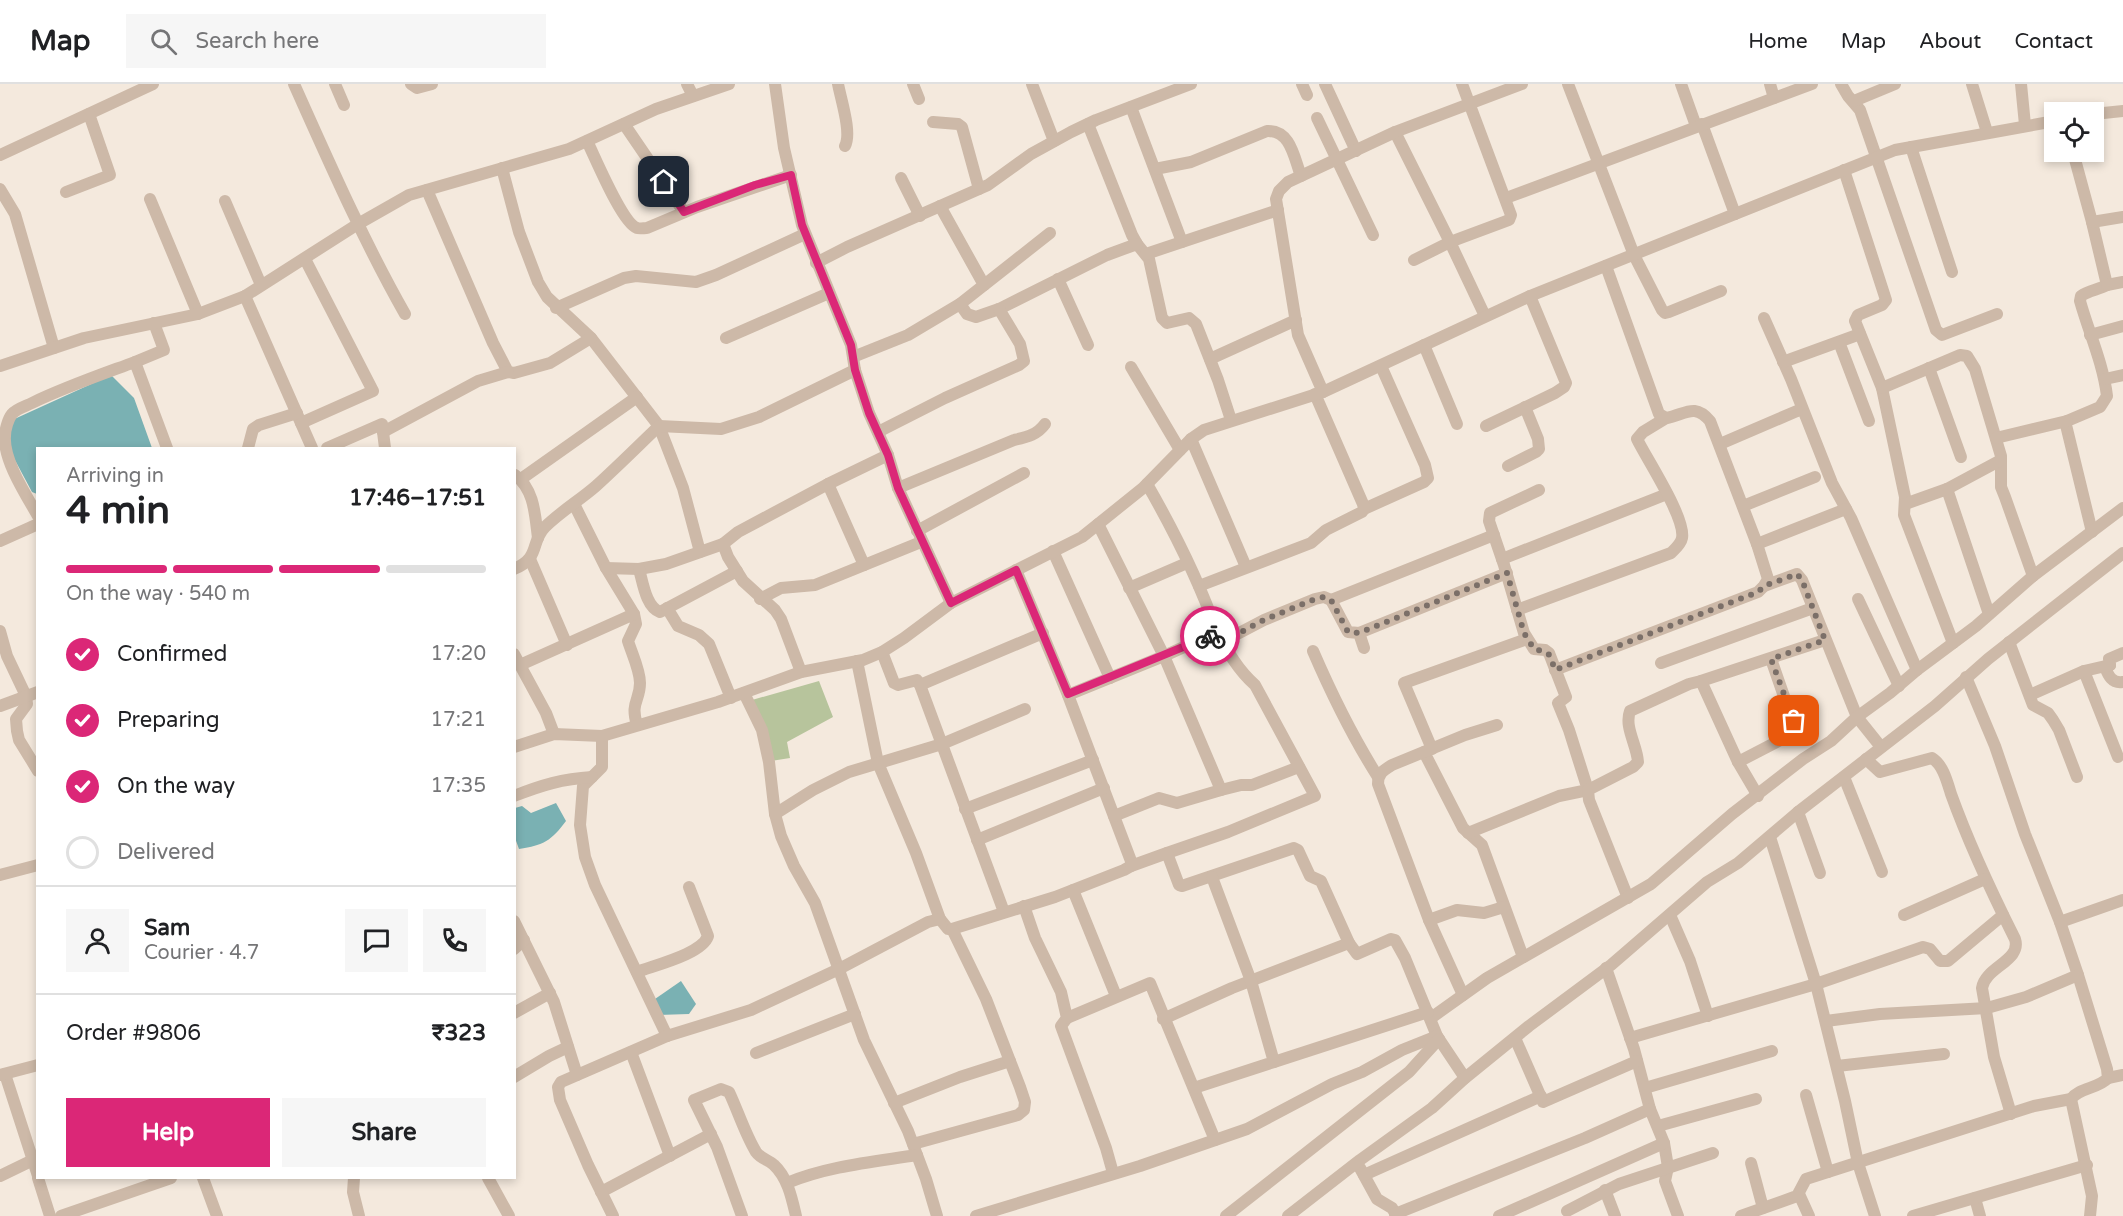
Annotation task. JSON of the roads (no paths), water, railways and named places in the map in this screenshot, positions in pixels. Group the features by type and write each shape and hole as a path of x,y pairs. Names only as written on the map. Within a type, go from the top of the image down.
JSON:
{"street":[{"path":"0,155 153,84"},
{"path":"294,84 357,224 405,314"},
{"path":"336,84 344,105"},
{"path":"411,84 417,88 432,84"},
{"path":"687,84 693,96"},
{"path":"0,366 84,338 198,314 245,296 357,224 409,195 569,149 656,109 729,84"},
{"path":"775,84 784,148 805,234 843,322 851,345 854,364 898,488 951,603"},
{"path":"838,84 847,131 848,141 845,146"},
{"path":"913,84 919,99"},
{"path":"1032,84 1053,141"},
{"path":"816,263 979,189 1053,141 1088,124 1191,84"},
{"path":"1324,84 1356,151"},
{"path":"1413,260 1450,242 1509,220 1511,215 1462,84"},
{"path":"1364,509 1298,335 1276,198 1288,182 1395,132 1522,84"},
{"path":"1568,84 1634,255 1659,305 1665,313 1721,291"},
{"path":"1681,84 1736,214"},
{"path":"1770,84 1774,98"},
{"path":"1506,198 1812,84"},
{"path":"1841,84 1860,110 1936,330 1942,334 1998,314"},
{"path":"1854,101 1895,84"},
{"path":"1972,84 1987,132"},
{"path":"2020,84 2025,125"},
{"path":"1131,107 1182,243"},
{"path":"2104,113 2123,111"},
{"path":"66,192 110,175 88,114"},
{"path":"1317,118 1373,235"},
{"path":"933,122 958,124 962,127 979,189"},
{"path":"516,746 554,734 602,736 731,698 801,672 857,661 882,652 951,603 1082,537 1146,484 1191,439 1204,430 1319,393 1530,296 1895,150 2044,122"},
{"path":"624,124 684,212"},
{"path":"1088,124 1137,244 1146,254 1152,269 1162,318 1167,323 1189,318 1192,320 1210,359 1231,420"},
{"path":"1155,169 1191,162 1267,131 1275,131 1282,134 1288,141 1301,176"},
{"path":"1395,132 1485,316"},
{"path":"587,141 616,202 630,224 638,229 647,228 755,185 791,175"},
{"path":"1911,147 1952,273"},
{"path":"2076,162 2107,285"},
{"path":"502,168 519,232 537,282 556,308 591,338 659,426 683,488 700,552"},
{"path":"1845,170 1886,300 1858,315 1855,321 1882,388 1905,504 1904,515 1953,643"},
{"path":"901,178 920,216"},
{"path":"0,189 15,214 54,348"},
{"path":"426,190 508,372"},
{"path":"150,199 198,314"},
{"path":"225,201 261,285"},
{"path":"940,206 984,285"},
{"path":"1146,254 1278,210"},
{"path":"2092,222 2123,217"},
{"path":"516,568 524,565 533,555 544,528 595,487 659,426 721,429 759,417 960,304 1050,233"},
{"path":"556,308 624,278 636,276 696,282 805,234"},
{"path":"960,304 967,314 976,317 999,309 1107,255 1137,244"},
{"path":"248,447 254,429 259,425 299,418 373,391 304,259"},
{"path":"1606,266 1659,414 1666,418"},
{"path":"1058,279 1088,345"},
{"path":"1996,438 2067,421 2100,407 2104,403 2107,396 2105,379 2090,335 2081,296 2107,285 2123,282"},
{"path":"726,338 829,293"},
{"path":"245,296 312,447"},
{"path":"1486,426 1555,393 1566,383 1530,296"},
{"path":"878,432 1024,361 1020,344 999,309"},
{"path":"1764,318 1832,483 1846,509 1917,670"},
{"path":"1210,359 1296,320"},
{"path":"36,512 17,478 6,448 4,435 12,414 45,396 164,350 154,323"},
{"path":"2090,335 2123,326"},
{"path":"1783,362 1860,334"},
{"path":"383,432 478,381 550,363 591,338"},
{"path":"1839,342 1869,421"},
{"path":"1424,345 1457,424"},
{"path":"1882,388 1959,355 1967,356 1975,369 1996,438 2001,460 2001,487 2033,576"},
{"path":"135,362 167,447"},
{"path":"1198,585 1311,543 1326,530 1428,478 1425,465 1380,366"},
{"path":"1131,368 1180,450"},
{"path":"1929,369 1961,457"},
{"path":"2105,379 2123,375"},
{"path":"538,538 534,505 528,490 518,477 637,397"},
{"path":"1508,466 1539,449 1538,439 1525,407"},
{"path":"1518,610 1671,553 1680,544 1682,534 1661,480 1637,439 1643,432 1666,418 1697,410 1704,413 1720,444 1757,544 1767,579 1764,586 1758,592 1555,670"},
{"path":"1720,444 1797,411"},
{"path":"2067,421 2067,433 2092,532"},
{"path":"329,447 382,424 385,447"},
{"path":"898,488 1014,440 1032,435 1046,424"},
{"path":"1191,439 1246,567"},
{"path":"606,568 639,569 666,564 723,544 738,532 888,455"},
{"path":"1905,504 1947,489 2001,460"},
{"path":"760,599 781,588 816,585 864,566 919,537 1024,473"},
{"path":"1743,506 1815,477"},
{"path":"828,484 864,566"},
{"path":"952,929 1073,890 1131,866 1228,832 1315,796 1255,686 1233,662 1198,585 1146,484"},
{"path":"1947,489 1989,614"},
{"path":"1539,490 1490,513 1489,521 1527,639 1534,649 1545,650 1548,653 1566,697 1558,703 1569,730 1589,800 1628,898"},
{"path":"1502,558 1667,495"},
{"path":"574,504 606,568 634,614 636,624 628,641 640,680 634,706 637,725"},
{"path":"1194,1088 1430,1015 1523,957 1651,884 1732,814 1803,759 1831,741 2033,576 2123,508"},
{"path":"1757,544 1846,509"},
{"path":"1098,524 1164,656 1221,790"},
{"path":"0,541 36,525"},
{"path":"1331,600 1494,535"},
{"path":"723,544 743,581 760,599 775,610 781,619 801,672"},
{"path":"1053,551 1110,678"},
{"path":"1288,1216 1357,1162 1432,1108 1515,1038 1606,969 1707,882 1738,863 1866,759 1877,743 1935,706 2009,642 2123,553"},
{"path":"530,559 567,645"},
{"path":"1129,588 1187,563"},
{"path":"639,569 654,609 660,612 737,571"},
{"path":"1016,570 1068,694 1131,866"},
{"path":"1068,694 1315,599 1324,597 1331,600 1348,632 1359,633 1507,573"},
{"path":"1764,586 1797,574 1802,580 1858,719 1877,743"},
{"path":"1858,599 1899,686"},
{"path":"667,608 678,626 699,634 709,644 731,698"},
{"path":"1661,663 1813,608"},
{"path":"554,734 546,713 517,660 567,645 634,614"},
{"path":"0,631 7,656 32,694"},
{"path":"920,685 1043,633"},
{"path":"1359,633 1364,648"},
{"path":"1523,957 1482,845 1463,828 1449,802 1404,683 1527,639"},
{"path":"1468,833 1559,796 1588,790 1633,767 1638,762 1627,719 1630,711 1689,684 1825,640"},
{"path":"2009,642 2033,705 2048,713 2053,720 2077,777"},
{"path":"1313,651 1337,706 1378,777 1378,784 1429,920 1463,995"},
{"path":"882,652 894,683 898,685 917,681 920,685 1004,912"},
{"path":"2110,665 2109,659 2123,653"},
{"path":"1738,762 1788,736 1795,728 1771,659"},
{"path":"787,1183 804,1176 915,1150 1018,1115 1024,1110 1025,1102 986,999 952,929 940,919 916,853 878,763 857,661"},
{"path":"2030,695 2084,671 2110,665"},
{"path":"2110,665 2105,667 2110,678 2118,683 2123,682"},
{"path":"2084,671 2118,757"},
{"path":"1966,677 1995,746 2025,834 2060,922 2101,1045 2108,1078"},
{"path":"1701,681 1738,762 1758,796"},
{"path":"744,693 762,730 769,762 775,814 781,836 794,866 815,903 864,1040 915,1150 937,1216"},
{"path":"0,706 32,694"},
{"path":"32,694 16,719 16,730 19,740 36,768"},
{"path":"775,814 813,790 849,772 942,744 1025,709"},
{"path":"1378,777 1382,771 1392,765 1497,725"},
{"path":"602,736 602,766 583,786 581,800 580,825 585,857 595,885 667,1036"},
{"path":"1866,759 1880,772 1932,758 1937,761 1969,843 2017,946 2015,952 1987,975 1982,988 1994,1057 2012,1114"},
{"path":"965,809 1093,760"},
{"path":"1114,816 1159,798 1177,804 1221,790 1252,785 1299,767"},
{"path":"516,795 544,784 565,779 592,777"},
{"path":"1844,777 1882,872"},
{"path":"977,840 1104,788"},
{"path":"1798,812 1820,873"},
{"path":"1770,837 1816,984 1858,1163 1875,1216"},
{"path":"1167,853 1179,885 1212,877 1294,848 1298,850 1310,876 1321,881 1357,954 1391,939 1395,940 1440,1040 1465,1078"},
{"path":"0,875 36,866"},
{"path":"1212,877 1251,981 1274,1062"},
{"path":"1904,915 1985,879"},
{"path":"638,972 685,954 706,942 708,936 689,887"},
{"path":"1073,890 1116,996"},
{"path":"2060,922 2123,900"},
{"path":"1024,906 1035,938 1060,992 1067,1018"},
{"path":"1429,920 1457,910 1485,914 1504,907"},
{"path":"1670,915 1690,961 1708,1016"},
{"path":"1630,1038 1816,984 1923,947 1930,949 1940,961 1948,961 2003,915"},
{"path":"613,1216 588,1165 558,1093 561,1082 667,1036 752,1010 839,969 928,922 940,919"},
{"path":"516,925 550,993 578,1075"},
{"path":"516,947 524,940"},
{"path":"1163,1019 1251,981 1350,943"},
{"path":"1606,969 1630,1038 1650,1109 1664,1143 1668,1167 1665,1180 1678,1216"},
{"path":"1826,1022 1880,1014 1987,1008 2026,996 2078,975"},
{"path":"1113,1173 1061,1026 1067,1018 1150,983 1215,1140"},
{"path":"516,1012 550,993"},
{"path":"756,1053 855,1014"},
{"path":"1515,1038 1543,1102 1637,1061"},
{"path":"976,1216 1247,1129 1402,1050 1440,1040"},
{"path":"1226,1216 1409,1072 1440,1040"},
{"path":"516,1076 568,1047"},
{"path":"1645,1088 1772,1051"},
{"path":"631,1052 670,1156"},
{"path":"1837,1066 1944,1054"},
{"path":"894,1103 960,1077 1010,1061"},
{"path":"0,1176 34,1156 3,1075 36,1066"},
{"path":"1809,1216 1800,1194 1806,1179 2034,1106 2071,1099 2077,1092 2098,1086 2108,1078 2123,1075"},
{"path":"742,1216 729,1176 694,1100 721,1089 729,1092 755,1150 764,1160 771,1162 777,1168 787,1183 796,1216"},
{"path":"1806,1095 1828,1172"},
{"path":"1364,1175 1541,1096"},
{"path":"1658,1126 1756,1099"},
{"path":"2071,1099 2087,1165 2092,1196 2090,1216"},
{"path":"1357,1162 1377,1199 1392,1208 1396,1215 1650,1109"},
{"path":"601,1192 711,1134"},
{"path":"1499,1216 1664,1143"},
{"path":"1558,1190 1568,1214 1605,1190 1668,1167 1713,1154"},
{"path":"1751,1164 1763,1208"},
{"path":"1913,1216 2087,1165"},
{"path":"39,1179 50,1216"},
{"path":"61,1216 88,1212 169,1179"},
{"path":"203,1179 217,1216"},
{"path":"354,1179 353,1192 359,1216"},
{"path":"489,1179 509,1216"},
{"path":"1605,1190 1615,1216"},
{"path":"1741,1216 1800,1194"},
{"path":"1975,1198 1980,1216"}],"water":[{"path":"111,375 134,398 152,447 36,447 36,494 32,492 9,449 10,421"},
{"path":"556,803 566,821 546,841 519,849 516,841 516,808 522,806 531,813"},
{"path":"681,981 696,1004 689,1014 658,1015 655,999"}]}
